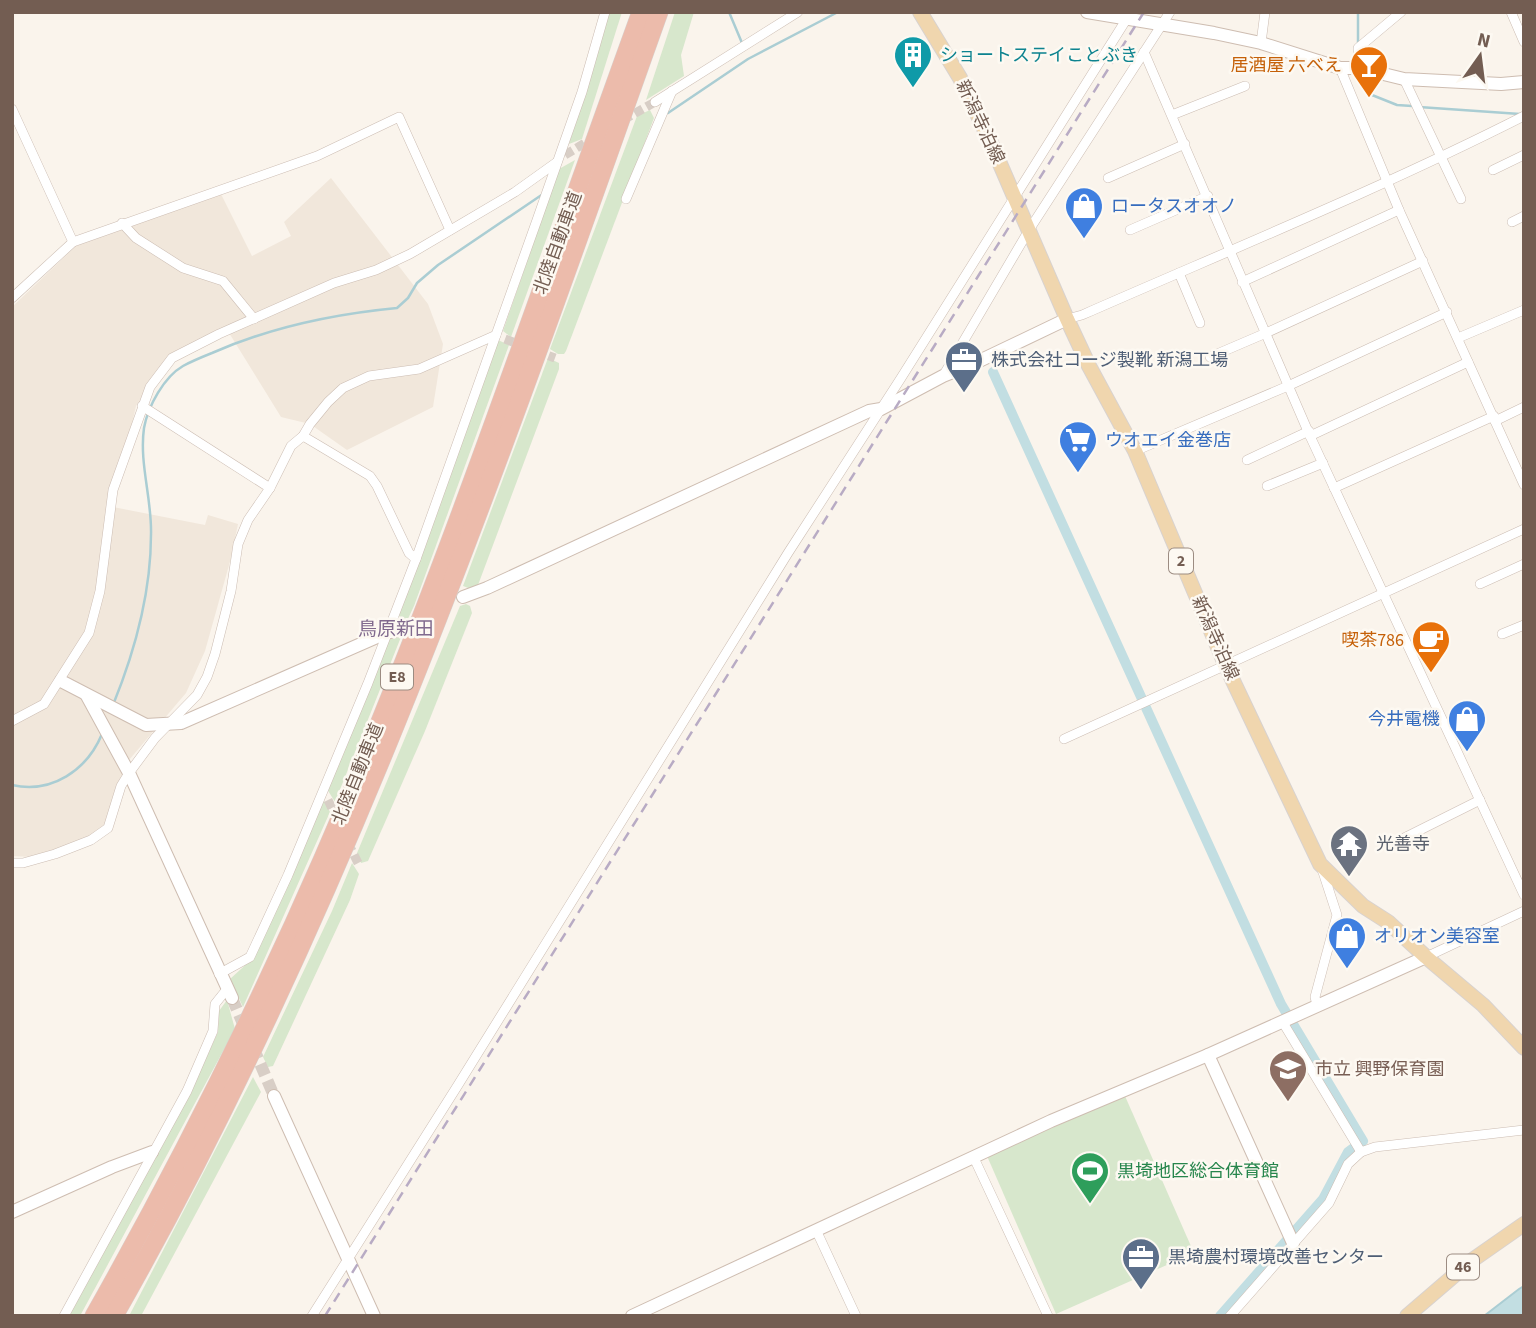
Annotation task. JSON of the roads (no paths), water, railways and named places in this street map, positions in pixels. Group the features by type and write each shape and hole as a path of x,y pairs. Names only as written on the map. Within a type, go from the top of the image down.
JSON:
{"highway":[{"name":"北陸自動車道","path":"94,1316 200,1120 324,856 432,587 641,12"},
{"name":"北陸自動車道","path":"114,1316 171,1213 260,1038 369,792 478,515 659,12"}],"main road":[{"name":"新潟寺泊線","path":"920,12 960,78 1089,366 1135,451 1225,664 1320,864 1363,906 1388,922 1483,1005 1524,1048"},
{"name":"46","path":"1407,1316 1471,1261 1524,1223"}],"street":[{"path":"219,974 250,957 288,875 368,683 501,337 582,92 605,12"},
{"path":"655,102 799,12"},
{"path":"1089,12 1129,15 1162,25 1261,43 1340,68 1359,68 1404,79 1501,84 1524,82"},
{"path":"943,376 1029,230 1170,12"},
{"path":"1261,43 1265,12"},
{"path":"1359,68 1359,48 1401,12"},
{"path":"1511,12 1524,42"},
{"path":"312,1316 788,553 1129,15"},
{"path":"1144,52 1232,250 1242,282 1288,386 1524,895"},
{"path":"1340,68 1399,210 1524,485"},
{"path":"1404,79 1461,199"},
{"path":"1172,115 1245,86"},
{"path":"626,199 672,90"},
{"path":"12,109 73,242"},
{"path":"463,597 869,411 881,410 943,376 1067,319 1232,250 1524,116"},
{"path":"12,298 73,242 317,156 399,117 450,230"},
{"path":"1108,178 1185,144"},
{"path":"12,720 44,704 89,633 100,591 113,490 142,406 159,374 172,358 334,283 376,270 410,254 515,192 565,155"},
{"path":"1493,170 1524,155"},
{"path":"1130,230 1208,196"},
{"path":"1242,282 1399,210"},
{"path":"1512,222 1524,216"},
{"path":"122,223 136,238 183,268 223,281 254,319"},
{"path":"1210,357 1423,261"},
{"path":"1179,273 1200,323"},
{"path":"1458,338 1524,310"},
{"path":"1135,451 1288,386 1447,312"},
{"path":"12,863 23,863 55,854 91,840 107,828 121,786 129,773 169,723 197,695 207,677 231,591 238,544 248,520 270,488 291,446 303,436 310,424 343,388 369,376 419,369 501,337"},
{"path":"1247,460 1468,362"},
{"path":"142,406 270,488"},
{"path":"1334,488 1524,407"},
{"path":"303,436 370,476 409,553 416,559"},
{"path":"1267,486 1323,463"},
{"path":"1064,739 1524,530"},
{"path":"1480,584 1524,564"},
{"path":"1502,634 1524,625"},
{"path":"61,681 146,725 181,723 386,633 400,630"},
{"path":"64,1316 203,1057 214,1031 215,1004 229,993 129,773 86,695"},
{"path":"1404,838 1480,800"},
{"path":"1317,1005 1315,998 1337,915 1320,864"},
{"path":"632,1316 1051,1121 1208,1055 1524,911"},
{"path":"1282,1021 1361,1152"},
{"path":"1208,1055 1293,1243"},
{"path":"274,1096 374,1316"},
{"path":"1230,1316 1329,1203 1348,1164 1361,1152 1375,1147 1524,1130"},
{"path":"12,1212 152,1152"},
{"path":"974,1158 1048,1316"},
{"path":"817,1232 856,1316"}],"water":[{"path":"1524,1286 1524,1316 1484,1316 1519,1289"}],"waterway":[{"path":"729,12 742,43"},
{"path":"668,113 748,59 838,12"},
{"path":"1358,12 1358,45"},
{"path":"1358,72 1367,93 1397,105 1412,106"},
{"path":"1419,107 1520,114"},
{"path":"113,705 135,643 148,578 151,521 143,454 144,428 153,402 169,377 190,362 280,329 326,318 397,308 408,298 417,283 438,265 543,194"},
{"path":"993,372 1281,1004 1363,1141 1348,1152 1323,1199 1220,1316"},
{"path":"12,785 41,786 66,776 87,758 102,734"}],"tunnel":[{"path":"623,120 655,102"},
{"path":"565,155 593,138"},
{"path":"505,339 523,346"},
{"path":"536,351 555,358"},
{"path":"328,800 338,821"},
{"path":"348,843 359,865"},
{"path":"232,998 274,1096"}],"railway":[{"path":"325,1316 1144,12"}],"place":[{"name":"ショートステイことぶき","path":"913,89"},
{"name":"居酒屋 六べえ","path":"1369,99"},
{"name":"ロータスオオノ","path":"1084,240"},
{"name":"株式会社コージ製靴 新潟工場","path":"964,394"},
{"name":"ウオエイ金巻店","path":"1078,474"},
{"name":"喫茶786","path":"1431,674"},
{"name":"今井電機","path":"1467,753"},
{"name":"光善寺","path":"1349,878"},
{"name":"オリオン美容室","path":"1347,970"},
{"name":"市立 興野保育園","path":"1288,1103"},
{"name":"黒埼地区総合体育館","path":"1090,1205"},
{"name":"黒埼農村環境改善センター","path":"1141,1291"}],"district":[{"name":"鳥原新田","path":"396,629"}]}
